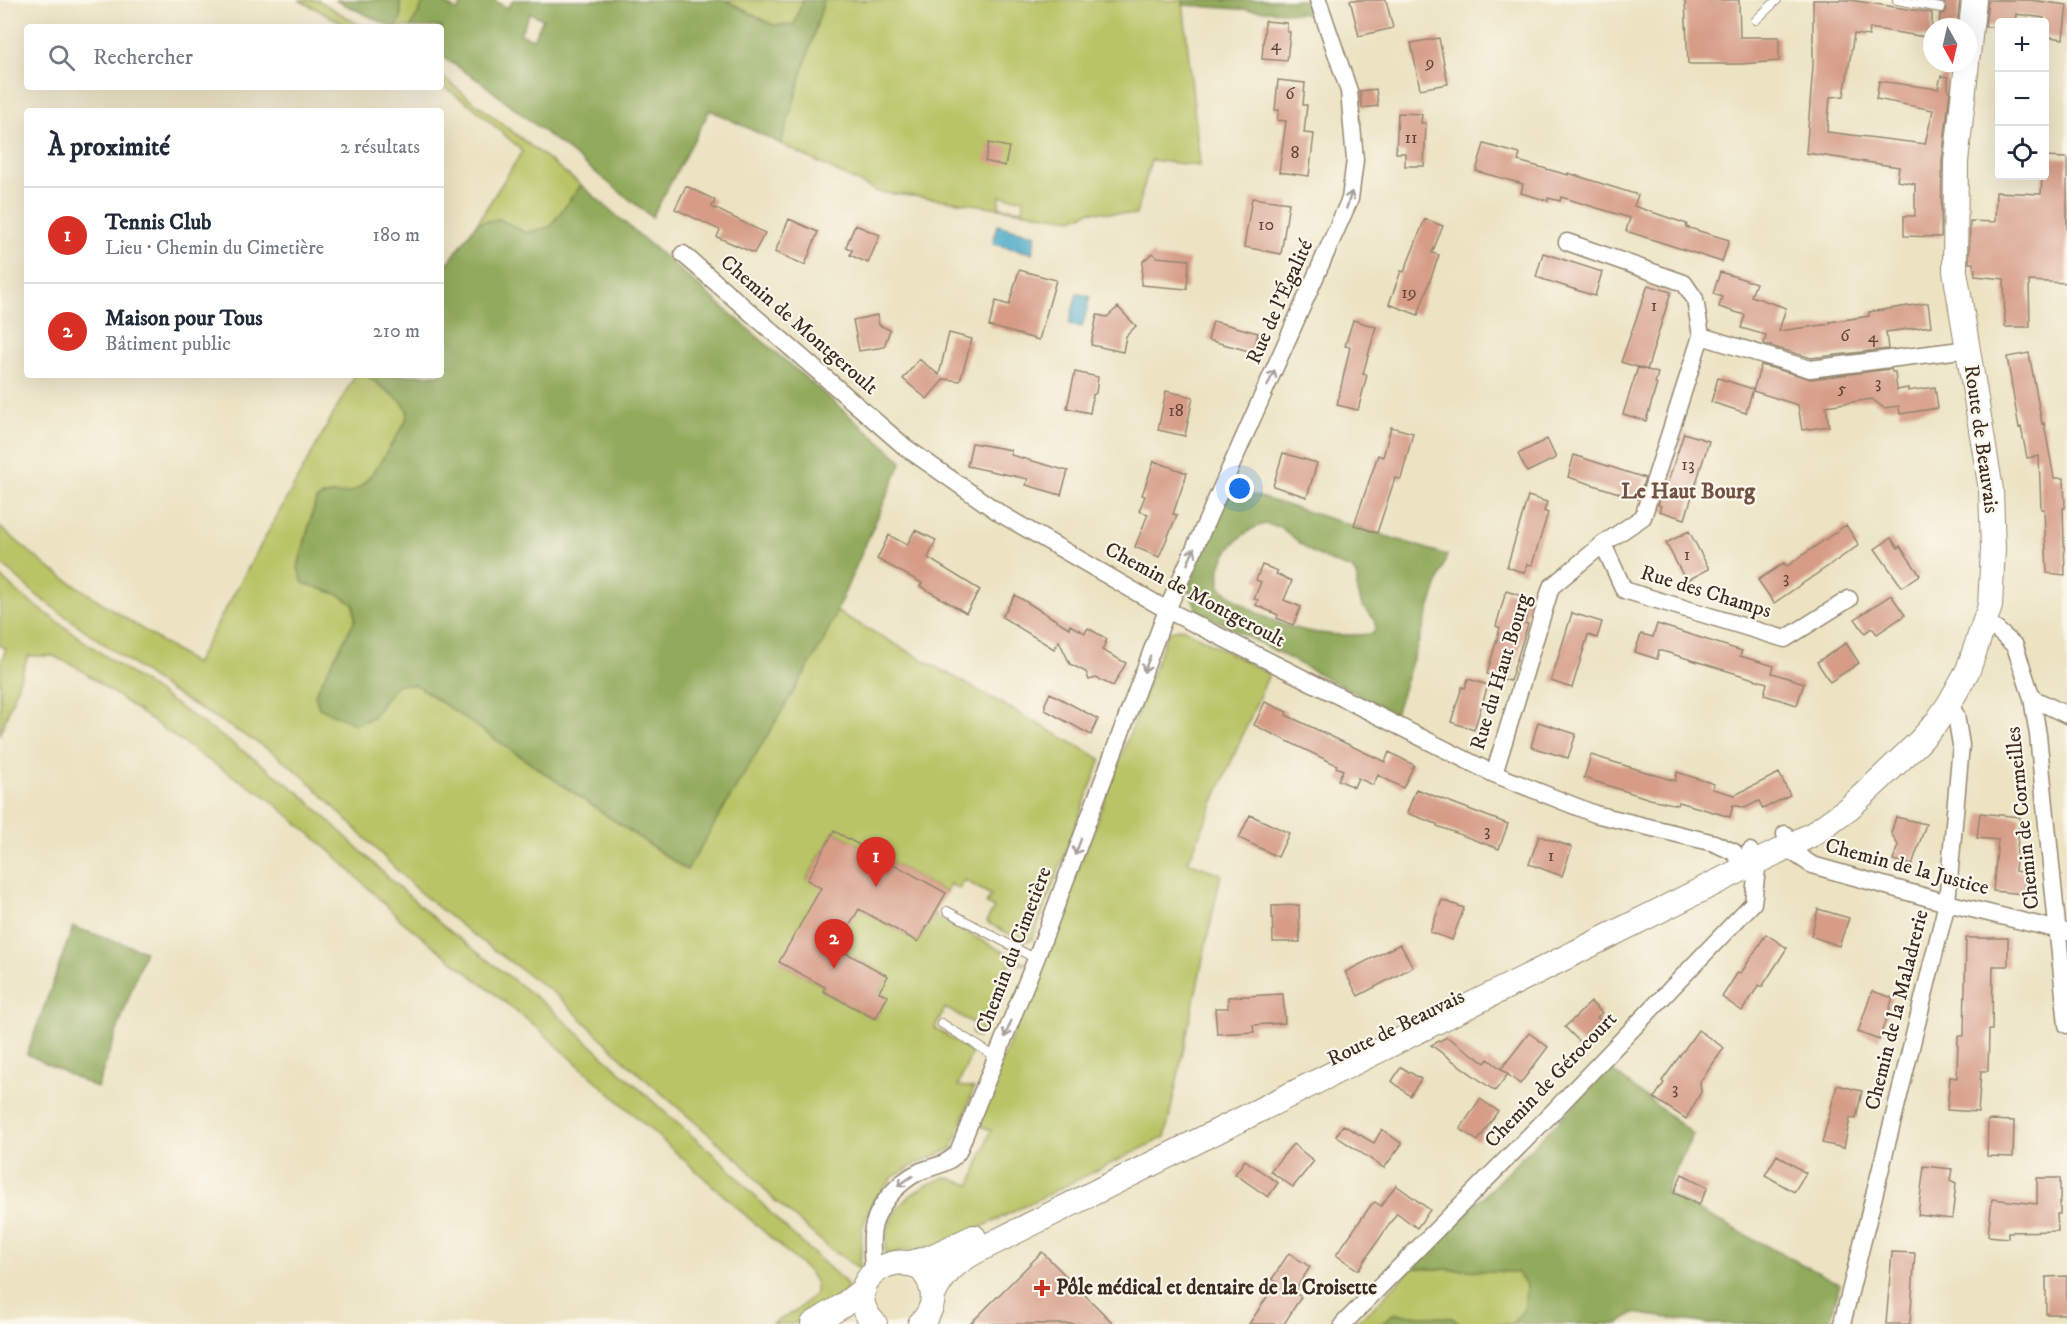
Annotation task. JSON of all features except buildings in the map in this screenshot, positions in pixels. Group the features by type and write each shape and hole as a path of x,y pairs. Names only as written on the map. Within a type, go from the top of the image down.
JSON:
{"main road":[{"name":"Route de Beauvais","path":"927,1315 937,1287 953,1266 977,1251 1787,840 1878,781 1919,742 1949,704 1968,670 1990,606 1993,580 1991,490 1955,271 1956,162 1966,72"},
{"name":"Route de Beauvais","path":"868,1281 889,1264 907,1264 931,1257 1747,860"},
{"path":"907,1264 919,1269 927,1279 927,1315"},
{"path":"813,1324 868,1281"},
{"path":"868,1281 864,1308 875,1324"}],"street":[{"name":"Rue de l'Égalité","path":"1167,610 1350,200 1355,160 1349,91 1318,0"},
{"path":"1567,242 1684,283 1695,299 1701,336 1810,369 1969,349"},
{"name":"Chemin de Montgeroult","path":"683,254 905,447 935,470 1001,514 1167,610 1494,774 1595,814 1714,843 1728,848 1747,860"},
{"name":"Rue du Haut Bourg","path":"1494,774 1551,587 1603,544 1643,517 1701,336"},
{"name":"Rue des Champs","path":"1603,544 1624,590 1785,639 1849,599"},
{"name":"Chemin du Cimetière","path":"868,1281 872,1230 893,1190 920,1172 945,1163 958,1152 1036,959 1167,610"},
{"name":"Chemin de Cormeilles","path":"1985,624 1997,630 2015,646 2032,698 2063,931 2067,1025"},
{"path":"2032,698 2067,715"},
{"name":"Chemin de la Maladrerie","path":"1842,1324 1947,903 1961,745 1956,715 1949,704"},
{"name":"Chemin de la Justice","path":"1787,840 1791,851 1812,866 1947,903 2063,931"},
{"name":"Chemin de Gérocourt","path":"1343,1324 1548,1117 1748,909 1753,903 1757,870 1747,860"}],"lane":[{"path":"1756,20 1777,0"},
{"path":"1897,0 1941,8"},
{"path":"948,911 1036,959"},
{"path":"941,1023 996,1058"}],"green space":[{"path":"299,0 318,0 358,24 344,24"},
{"path":"335,0 400,0 401,18 398,24 386,24"},
{"path":"400,0 425,0 413,24 398,24 401,18"},
{"path":"425,0 439,0 457,11 465,0 493,0 508,8 513,0 725,0 773,25 794,25 803,0 824,0 781,144 710,110 652,217 481,82 444,58 444,24 413,24","holes":["530,13 543,19 533,39 520,34"]},
{"path":"725,0 803,0 795,25 773,25"},
{"path":"824,0 1183,0 1200,166 1151,160 1136,215 1091,211 1072,219 878,192 781,144","holes":["1000,196 1024,199 1023,210 999,207"]},
{"path":"1183,0 1307,0 1310,14 1183,5"},
{"path":"444,78 581,185 550,227 526,233 499,219 477,223 522,152 472,106 444,87"},
{"path":"581,185 902,461 823,642 687,870 416,685 398,684 372,718 355,724 319,708 315,694 355,620 354,605 340,595 303,583 298,568 316,500 326,495 351,492 358,488 381,462 405,423 408,412 403,403 370,378 444,378 444,261 449,262 477,223 499,219 526,233 550,227"},
{"path":"353,378 370,378 403,403 408,412 405,423 381,462 358,488 351,492 326,495 316,500 298,567 303,583 340,595 354,605 355,620 315,694 372,718 398,684 416,685 686,870 823,642 836,611 1101,759 1032,940 1024,942 986,922 994,908 986,904 991,895 964,880 959,889 950,884 946,893 834,831 807,879 918,942 934,915 1026,964 1008,965 978,1038 972,1034 973,1023 945,1008 935,1028 972,1052 958,1086 974,1088 952,1149 920,1162 893,1177 872,1203 862,1229 860,1269 828,1247 772,1198 742,1163 630,1066 559,997 469,932 418,891 305,778 273,752 170,691 40,598 0,563 0,527 49,568 195,664","holes":["837,948 888,976 879,992 887,997 875,1019 823,991 825,987 780,962"]},
{"path":"1231,488 1447,555 1395,714 1197,610 1188,588","holes":["1265,524 1280,527 1310,551 1352,569 1357,576 1357,588 1362,606 1374,619 1376,629 1372,634 1329,634 1291,627 1255,612 1220,587 1220,569 1232,546 1244,534 1258,526"]},
{"path":"0,576 17,592 88,644 256,760 301,794 393,882 442,925 550,1008 726,1165 779,1222 846,1283 848,1289 826,1308 793,1324 772,1324 796,1311 816,1293 816,1284 810,1273 534,1025 402,921 330,851 267,797 203,757 75,666 53,656 28,656 0,735 0,666 6,648 0,646"},
{"path":"1182,628 1269,674 1188,862 1221,874 1165,1137 947,1244 885,1254 889,1226 894,1214 909,1196 945,1177 971,1185 991,1130 976,1124 1049,947 1168,632"},
{"path":"73,927 145,951 97,1088 27,1054"},
{"path":"1610,1069 1693,1134 1665,1193 1840,1284 1829,1324 1709,1324 1634,1313 1618,1324 1512,1324 1525,1308 1526,1285 1517,1272 1412,1268"},
{"path":"1412,1268 1517,1272 1526,1285 1525,1309 1512,1324 1460,1324 1452,1318 1393,1314 1382,1324 1352,1324 1372,1309"},
{"path":"1393,1314 1452,1318 1460,1324 1382,1324"}],"water":[{"path":"997,225 1036,235 1032,253 993,244"},
{"path":"1077,293 1090,297 1082,327 1069,324"}],"place":[{"name":"Tennis Club","path":"876,887"},
{"name":"Maison pour Tous","path":"834,969"},
{"name":"Pôle médical et dentaire de la Croisette","path":"1042,1288"}],"district":[{"name":"Le Haut Bourg","path":"1688,491"}]}
